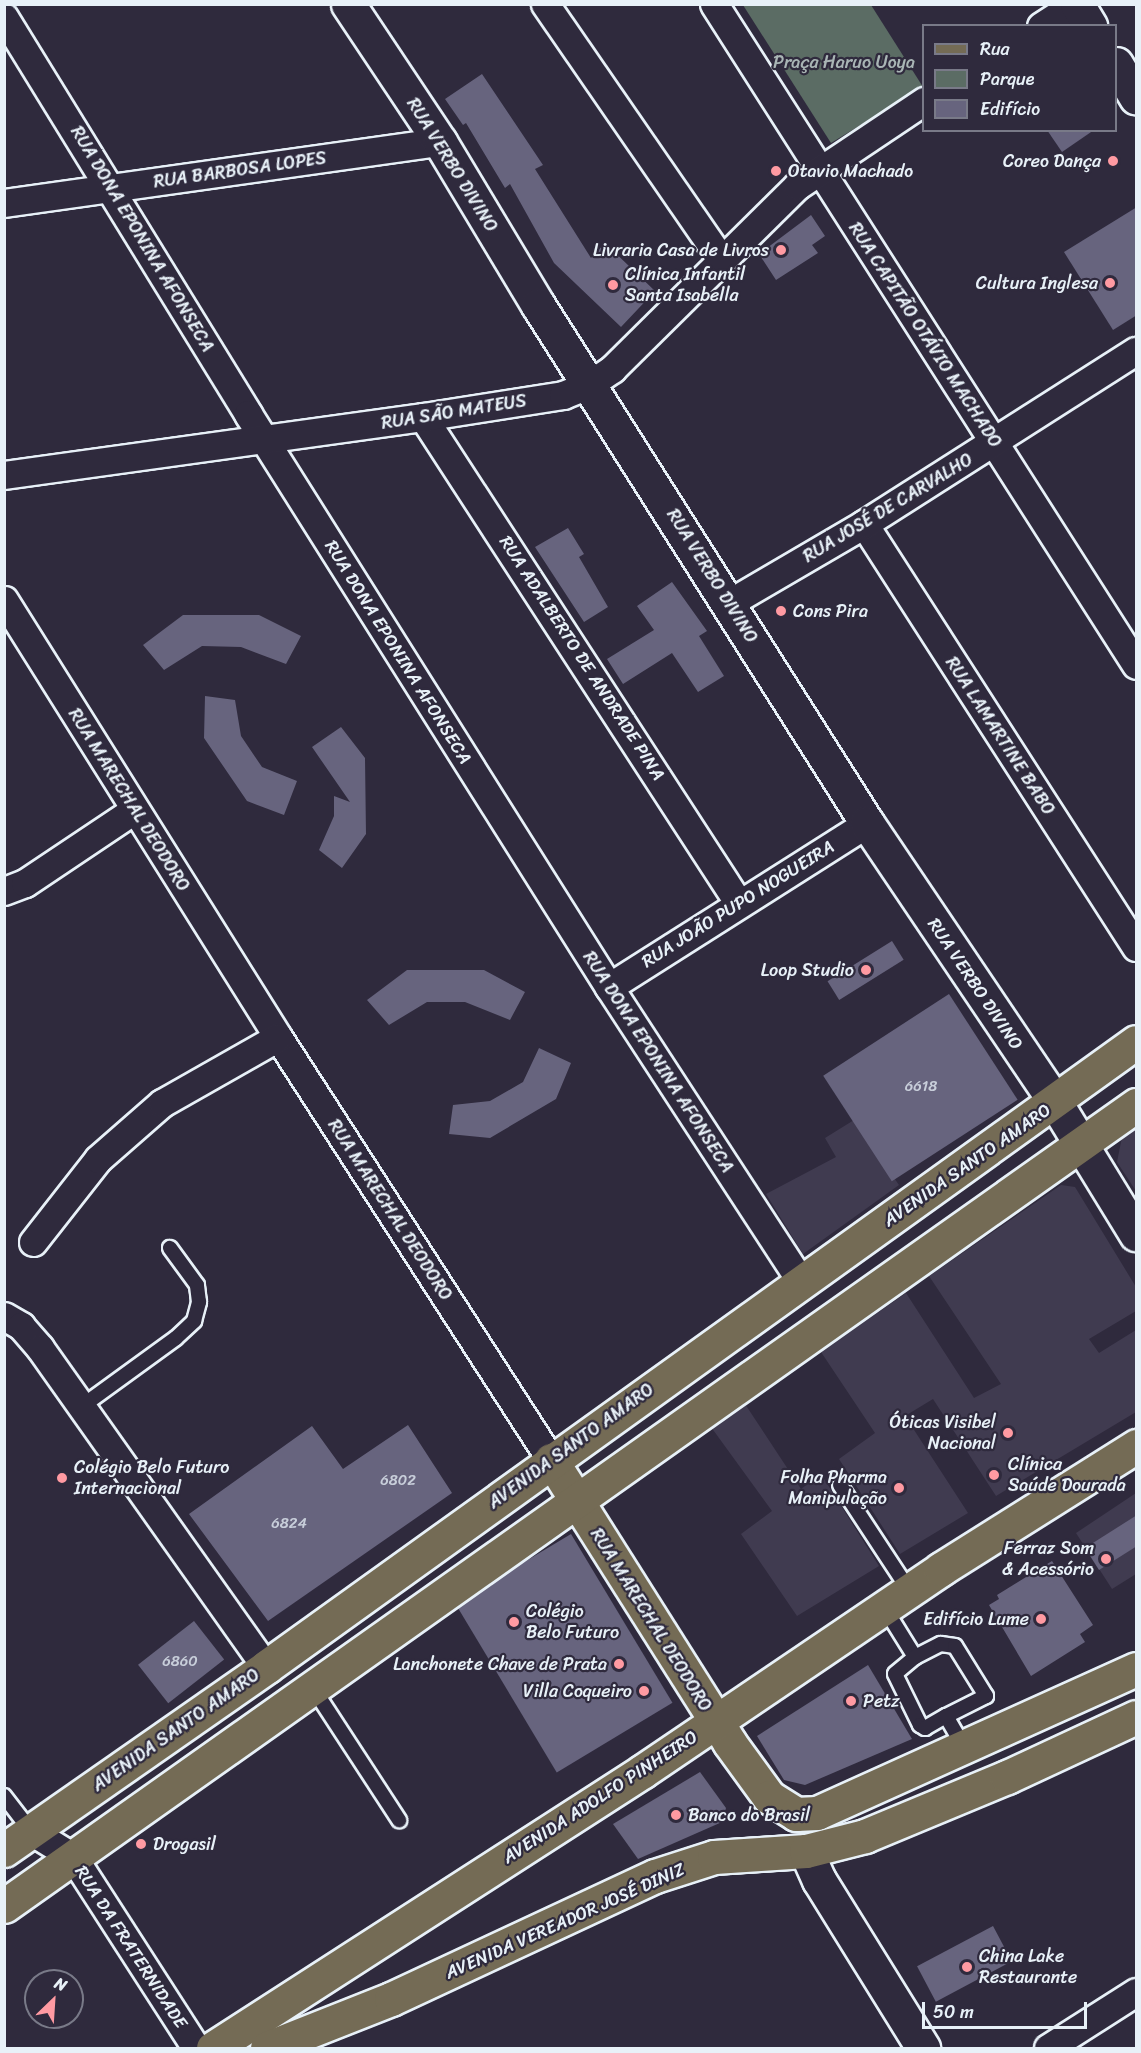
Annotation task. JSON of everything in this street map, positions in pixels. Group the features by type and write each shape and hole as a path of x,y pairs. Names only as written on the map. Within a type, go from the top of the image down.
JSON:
{"main road":[{"name":"AVENIDA SANTO AMARO","path":"4,1850 266,1667 551,1460 1137,1042"},
{"path":"4,1905 311,1686 1137,1105"},
{"name":"AVENIDA ADOLFO PINHEIRO","path":"213,2049 715,1722 897,1599 1137,1446"},
{"name":"RUA MARECHAL DEODORO","path":"551,1460 715,1722 769,1797 787,1810 817,1813 963,1746"},
{"path":"963,1746 1137,1669"},
{"name":"AVENIDA VEREADOR JOSÉ DINIZ","path":"267,2049 401,1995 664,1873 714,1857 806,1851 865,1836 1007,1778 1137,1717"}],"street":[{"name":"RUA VERBO DIVINO","path":"348,4 440,142 867,823 1055,1102 1137,1234"},
{"path":"545,4 721,259"},
{"name":"RUA CAPITÃO OTÁVIO MACHADO","path":"714,4 1137,665"},
{"path":"1044,24 1076,4 1089,24"},
{"name":"RUA DONA EPONINA AFONSECA","path":"4,17 113,189 264,439 609,987 801,1281"},
{"path":"1123,62 1137,97"},
{"name":"RUA SÃO MATEUS","path":"4,474 423,417 563,395 590,384 612,369 721,259 819,169 922,102"},
{"name":"RUA BARBOSA LOPES","path":"4,203 440,142"},
{"name":"RUA JOSÉ DE CARVALHO","path":"729,603 994,444 1137,351"},
{"name":"RUA ADALBERTO DE ANDRADE PINA","path":"423,417 738,902"},
{"name":"RUA LAMARTINE BABO","path":"864,524 1137,947"},
{"name":"RUA MARECHAL DEODORO","path":"4,600 278,1037 551,1460"},
{"path":"4,891 25,883 134,810"},
{"name":"RUA JOÃO PUPO NOGUEIRA","path":"609,987 738,902 867,823"},
{"path":"33,1242 98,1159 162,1103 278,1037"},
{"path":"10,1327 40,1347 266,1667"},
{"name":"RUA DA FRATERNIDADE","path":"31,1831 73,1857 196,2049"},
{"path":"806,1851 819,1880 922,2049"},
{"path":"1048,2049 1137,1992"}],"lane":[{"path":"81,1407 176,1338 194,1321 200,1302 197,1285 170,1248"},
{"path":"840,1485 897,1599 915,1657"},
{"path":"941,1644 955,1646 986,1696 925,1728 896,1681 900,1668 915,1657 941,1644"},
{"path":"311,1686 399,1820"},
{"path":"946,1716 963,1746"},
{"path":"4,1796 31,1831"}],"shaded area":[{"path":"854,1120 899,1185 803,1254 766,1194 836,1157 825,1138"},
{"path":"1136,1127 1136,1191 1117,1162 1122,1137"},
{"path":"1061,1185 1075,1187 1136,1287 1136,1311 1089,1339 1099,1353 1136,1330 1136,1412 996,1496 933,1399 905,1416 968,1513 900,1554 839,1459 875,1433 821,1352 906,1293 974,1398 1001,1384 929,1276"},
{"path":"745,1404 801,1489 821,1474 879,1566 797,1616 741,1534 772,1511 711,1427"},
{"path":"1136,1493 1136,1574 1112,1589 1076,1533"}],"green space":[{"name":"Praça Haruo Uoya","path":"743,5 871,5 922,88 831,143"}],"building":[{"path":"482,74 543,165 535,169 591,258 605,243 655,291 621,327 554,263 510,184 505,188 466,123 463,125 445,99"},
{"path":"1048,132 1091,132 1062,152"},
{"name":"Cultura Inglesa","path":"1137,207 1137,315 1113,330 1064,252"},
{"path":"811,215 825,236 812,245 818,253 776,280 759,254"},
{"path":"568,528 584,554 579,557 608,607 584,622 535,547"},
{"path":"672,582 707,631 699,636 724,676 698,692 672,653 623,684 607,659 654,630 637,606"},
{"path":"183,615 259,615 301,636 286,664 241,647 202,646 164,670 143,645"},
{"path":"205,696 235,700 241,736 262,767 297,781 284,815 247,801 204,738"},
{"path":"341,727 365,758 366,834 342,868 319,850 334,816 334,796 350,802 312,747"},
{"name":"Loop Studio","path":"892,941 904,960 839,1000 828,981"},
{"path":"407,970 484,970 525,992 510,1020 465,1002 427,1002 389,1025 367,1000"},
{"path":"949,994 1018,1100 892,1181 823,1076"},
{"path":"539,1048 571,1063 556,1099 490,1138 449,1134 453,1105 490,1101 523,1082"},
{"path":"408,1425 452,1493 268,1621 189,1514 312,1426 343,1469"},
{"path":"1137,1515 1137,1546 1099,1570 1085,1548"},
{"path":"571,1534 672,1703 557,1772 455,1604"},
{"name":"Edifício Lume","path":"1052,1561 1093,1625 1080,1634 1085,1642 1031,1676 989,1605 999,1599 997,1595"},
{"path":"194,1621 224,1660 168,1703 138,1665"},
{"name":"Petz","path":"868,1665 912,1739 805,1785 784,1780 757,1736"},
{"name":"Banco do Brasil","path":"700,1772 726,1808 722,1822 638,1859 613,1824"},
{"name":"China Lake Restaurante","path":"993,1926 1012,1961 936,2002 917,1966"}],"place":[{"name":"Coreo Dança","path":"1113,161"},
{"name":"Otavio Machado","path":"776,171"},
{"name":"Livraria Casa de Livros","path":"781,250"},
{"name":"Cultura Inglesa","path":"1110,283"},
{"name":"Clínica Infantil Santa Isabella","path":"613,285"},
{"name":"Cons Pira","path":"781,611"},
{"name":"Loop Studio","path":"866,970"},
{"name":"Óticas Visibel Nacional","path":"1008,1433"},
{"name":"Clínica Saúde Dourada","path":"994,1475"},
{"name":"Colégio Belo Futuro Internacional","path":"62,1478"},
{"name":"Folha Pharma Manipulação","path":"899,1488"},
{"name":"Ferraz Som & Acessório","path":"1106,1559"},
{"name":"Edifício Lume","path":"1041,1619"},
{"name":"Colégio Belo Futuro","path":"514,1622"},
{"name":"Lanchonete Chave de Prata","path":"619,1664"},
{"name":"Villa Coqueiro","path":"644,1691"},
{"name":"Petz","path":"851,1701"},
{"name":"Banco do Brasil","path":"676,1815"},
{"name":"Drogasil","path":"141,1844"},
{"name":"China Lake Restaurante","path":"967,1967"}]}
